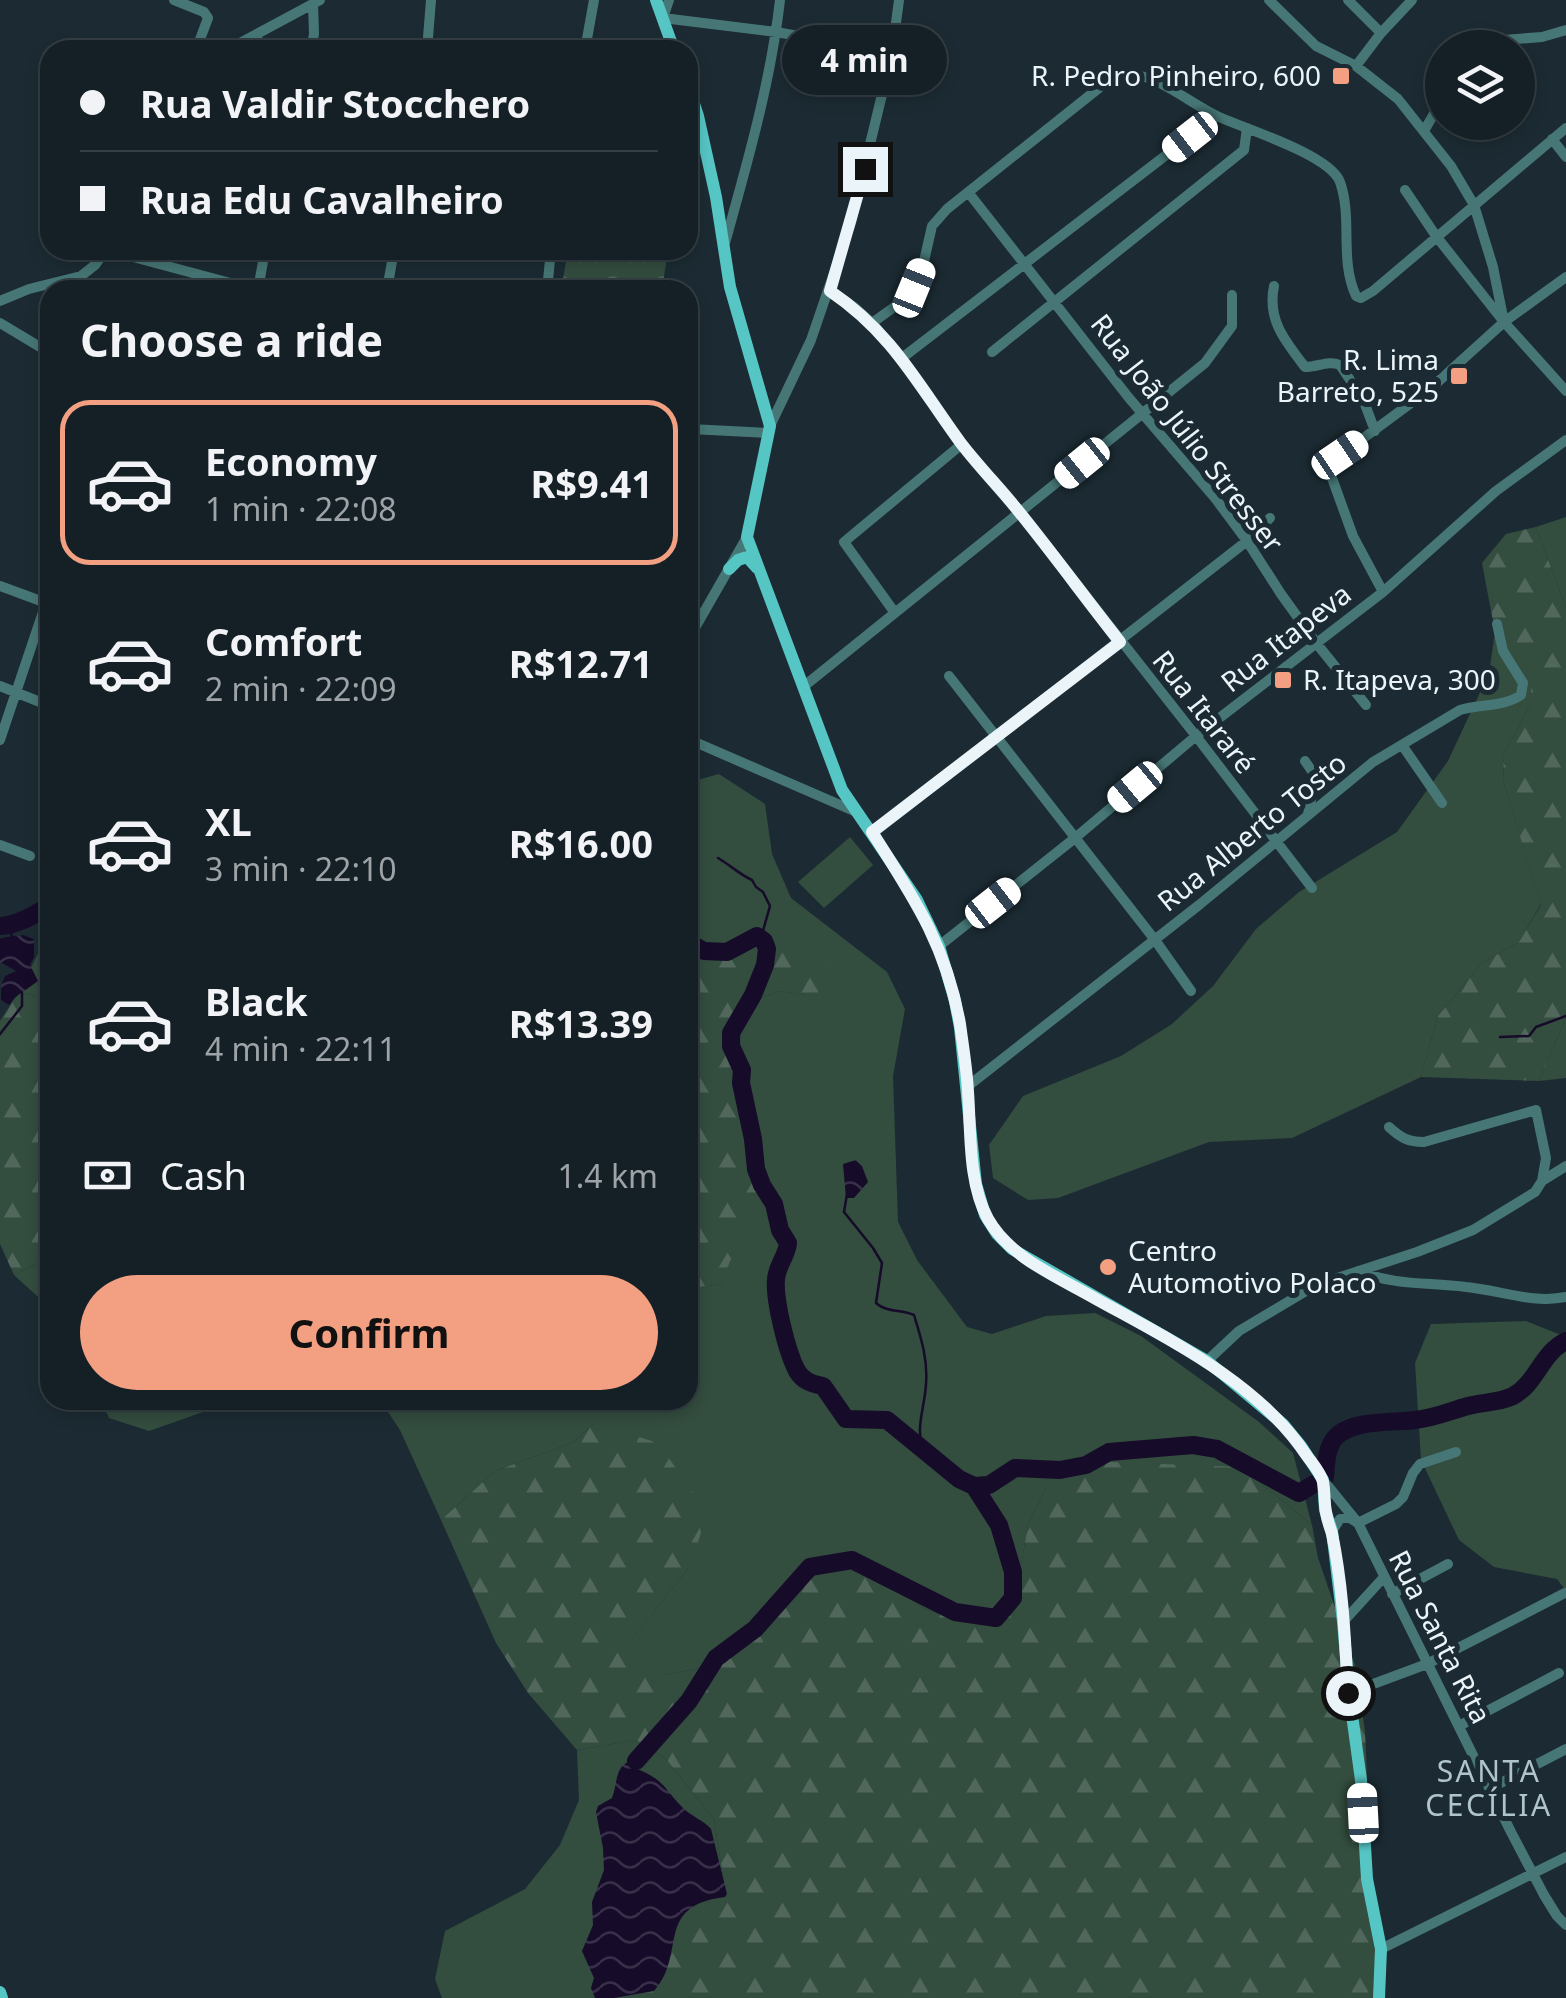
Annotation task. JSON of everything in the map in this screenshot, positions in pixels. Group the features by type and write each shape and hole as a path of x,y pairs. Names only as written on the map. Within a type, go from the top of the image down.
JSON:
{"main road":[{"path":"656,0 671,40"},
{"path":"698,116 730,287 769,430 747,538 836,777 854,811 916,900 939,946 956,1002 976,1184 985,1214 1012,1249 1208,1361 1282,1424 1323,1480 1344,1622 1367,1879 1381,1949 1379,1998"},
{"path":"729,569 746,556 762,574"}],"street":[{"path":"174,0 204,12 208,18 200,40"},
{"path":"428,40 431,0"},
{"path":"587,40 594,0"},
{"path":"669,0 663,18 776,32 892,53"},
{"path":"724,246 776,32 780,0"},
{"path":"698,429 769,430 792,384 830,291 851,223 892,53 900,0"},
{"path":"1270,0 1316,46 1356,66 1398,99 1451,166 1474,205 1504,322"},
{"path":"1348,0 1381,33"},
{"path":"1356,66 1412,0"},
{"path":"246,40 316,2"},
{"path":"313,40 316,2"},
{"path":"1535,39 1566,30"},
{"path":"256,40 258,34"},
{"path":"872,323 914,288 932,226 968,192 1114,76 1149,78 1217,116 1274,138 1332,170 1340,180 1349,281 1361,298 1566,128"},
{"path":"902,358 1217,116"},
{"path":"992,352 1244,150 1247,128"},
{"path":"1552,139 1566,156"},
{"path":"1405,190 1504,322 1566,390"},
{"name":"Rua João Júlio Stresser","path":"968,192 1248,540 1281,594 1366,705"},
{"path":"716,196 726,204 738,196"},
{"path":"65,280 81,276 99,260"},
{"path":"144,260 219,280"},
{"path":"1383,592 1353,536 1328,467 1430,389 1504,322 1566,277"},
{"path":"0,301 40,286"},
{"path":"1274,286 1272,310 1276,324 1294,353 1306,367 1316,368 1328,362 1340,365 1363,399 1375,431"},
{"name":"Rua Itararé","path":"830,291 872,323 902,358 962,444 1020,512 1312,888"},
{"path":"802,687 1205,363 1232,326 1232,295"},
{"path":"0,323 40,347"},
{"path":"760,388 780,394 792,384"},
{"name":"Rua Itapeva","path":"939,946 1196,736 1383,592 1496,491 1565,443"},
{"path":"895,613 844,542 962,444"},
{"path":"872,832 1120,642 1270,518"},
{"path":"698,623 747,538"},
{"path":"0,586 40,601"},
{"name":"Rua Alberto Tosto","path":"968,1086 1373,762 1460,710 1508,702 1522,695 1523,682 1503,650 1498,624"},
{"path":"0,740 40,626"},
{"path":"949,676 1191,991"},
{"path":"0,686 40,702"},
{"path":"698,743 854,811"},
{"path":"1402,745 1442,803"},
{"path":"1305,762 1316,776 1308,815"},
{"path":"821,798 832,793 836,777"},
{"path":"0,846 30,856"},
{"path":"1208,1361 1239,1331 1316,1285 1473,1230 1524,1200 1542,1181 1546,1158 1536,1110 1424,1142 1410,1142 1390,1127"},
{"path":"1542,1181 1566,1166"},
{"path":"1357,1271 1403,1284 1466,1287 1540,1299 1566,1297"},
{"path":"1332,1532 1340,1519 1348,1517 1358,1522 1396,1504 1420,1464 1456,1452"},
{"name":"Rua Santa Rita","path":"1323,1480 1358,1522 1488,1789 1544,1895 1566,1925"},
{"path":"1392,1594 1448,1564"},
{"path":"1344,1622 1384,1577"},
{"path":"1348,1693 1427,1664 1564,1592"},
{"path":"1460,1726 1559,1673"},
{"path":"1488,1789 1566,1749"},
{"path":"1381,1949 1566,1857"}],"green space":[{"path":"566,260 666,260 664,280 563,279"},
{"path":"1566,517 1566,608 1536,527"},
{"path":"1536,527 1566,608 1566,1017 1539,1081 1421,1077 1438,1016 1482,963 1519,942 1541,905 1504,784 1503,756 1531,703 1531,682 1495,632 1482,563 1506,534"},
{"path":"1495,632 1531,681 1531,703 1503,756 1504,784 1541,904 1519,942 1482,963 1438,1016 1421,1077 1292,1138 1209,1142 1058,1198 1028,1200 993,1178 989,1145 1023,1096 1121,1056 1172,1024 1213,986 1256,929 1299,892 1397,832 1448,761 1489,673"},
{"path":"719,774 765,804 772,854 791,898 887,972 905,1009 893,1076 898,1222 917,1260 967,1327 992,1334 1046,1316 1095,1313 1141,1336 1259,1422 1293,1453 1312,1525 1241,1467 1047,1487 1028,1524 1014,1607 981,1624 927,1610 867,1572 813,1569 725,1663 665,1675 630,1642 690,1566 594,1423 574,1442 495,1471 441,1520 400,1430 387,1410 698,1410 698,1287 720,1284 764,1165 738,1094 742,1005 780,991 850,1001 698,954 698,780"},
{"path":"850,837 873,865 824,908 798,882"},
{"path":"773,943 845,974 851,1002 780,991 742,1005 738,1094 764,1165 762,1190 720,1284 698,1287 698,950"},
{"path":"40,950 40,996 18,993"},
{"path":"18,993 40,996 40,1262 14,1275 0,1244 0,1021"},
{"path":"1566,1017 1566,1078 1539,1081"},
{"path":"40,1262 40,1299 14,1275"},
{"path":"1526,1321 1566,1337 1566,1591 1557,1579 1494,1567 1459,1540 1421,1460 1415,1363 1431,1324"},
{"path":"105,1410 209,1410 149,1431 109,1418"},
{"path":"594,1423 658,1443 693,1492 701,1533 690,1566 631,1641 665,1675 725,1663 813,1569 867,1572 927,1610 982,1624 1014,1607 1028,1524 1047,1487 1084,1461 1241,1467 1312,1525 1318,1558 1356,1668 1365,1732 1377,1998 608,1998 673,1927 724,1883 714,1819 666,1759 636,1740 577,1750 528,1693 496,1643 441,1520 495,1471 574,1442"},
{"path":"636,1740 666,1759 714,1819 724,1883 608,1998 442,1998 435,1979 445,1931 525,1889 560,1845 579,1800 577,1750"}],"water":[{"path":"23,935 34,939 30,965 38,981 9,1005 1,1000 1,986 5,976 16,971 0,962 0,938"},
{"path":"856,1160 868,1182 854,1198 846,1198 843,1164"},
{"path":"633,1760 637,1769 659,1781 683,1808 711,1829 727,1894 688,1910 675,1933 664,1976 654,1991 595,1998 591,1988 594,1978 582,1951 593,1925 592,1902 604,1870 596,1812 598,1806 612,1798 618,1775"}],"waterway":[{"path":"718,858 763,892 770,906 761,938"},
{"path":"0,926 20,922 40,911"},
{"path":"7,926 12,936"},
{"path":"698,948 727,952 757,936 767,949 753,995 731,1033 731,1046 742,1070 756,1169 788,1243 776,1288 789,1352 799,1374 808,1382 823,1386 846,1419 887,1420 959,1479 974,1486 989,1485 1015,1468 1060,1470 1086,1465 1109,1452 1193,1445 1217,1449 1299,1493 1314,1484"},
{"path":"0,1034 22,1006 22,993"},
{"path":"1500,1037 1529,1036 1536,1027 1566,1016"},
{"path":"847,1194 844,1212 882,1263 876,1303 914,1315 925,1357 922,1447"},
{"path":"1325,1477 1329,1448 1341,1433 1361,1425 1429,1418 1513,1396 1566,1341"},
{"path":"636,1761 689,1701 716,1658 755,1629 810,1567 852,1560 955,1612 996,1618 1013,1598 1013,1572 999,1525 974,1486"}],"place":[{"name":"R. Pedro Pinheiro, 600","path":"1341,76"},
{"name":"R. Lima Barreto, 525","path":"1459,376"},
{"name":"R. Itapeva, 300","path":"1283,680"},
{"name":"Centro Automotivo Polaco","path":"1108,1267"}],"district":[{"name":"SANTA CECÍLIA","path":"1489,1789"}],"route":[{"path":"865,169 830,291 872,323 902,358 962,444 1120,642 872,832 928,923 956,1002 976,1184 985,1214 1012,1249 1208,1361 1270,1412 1301,1446 1323,1480 1344,1622 1348,1693"}]}
